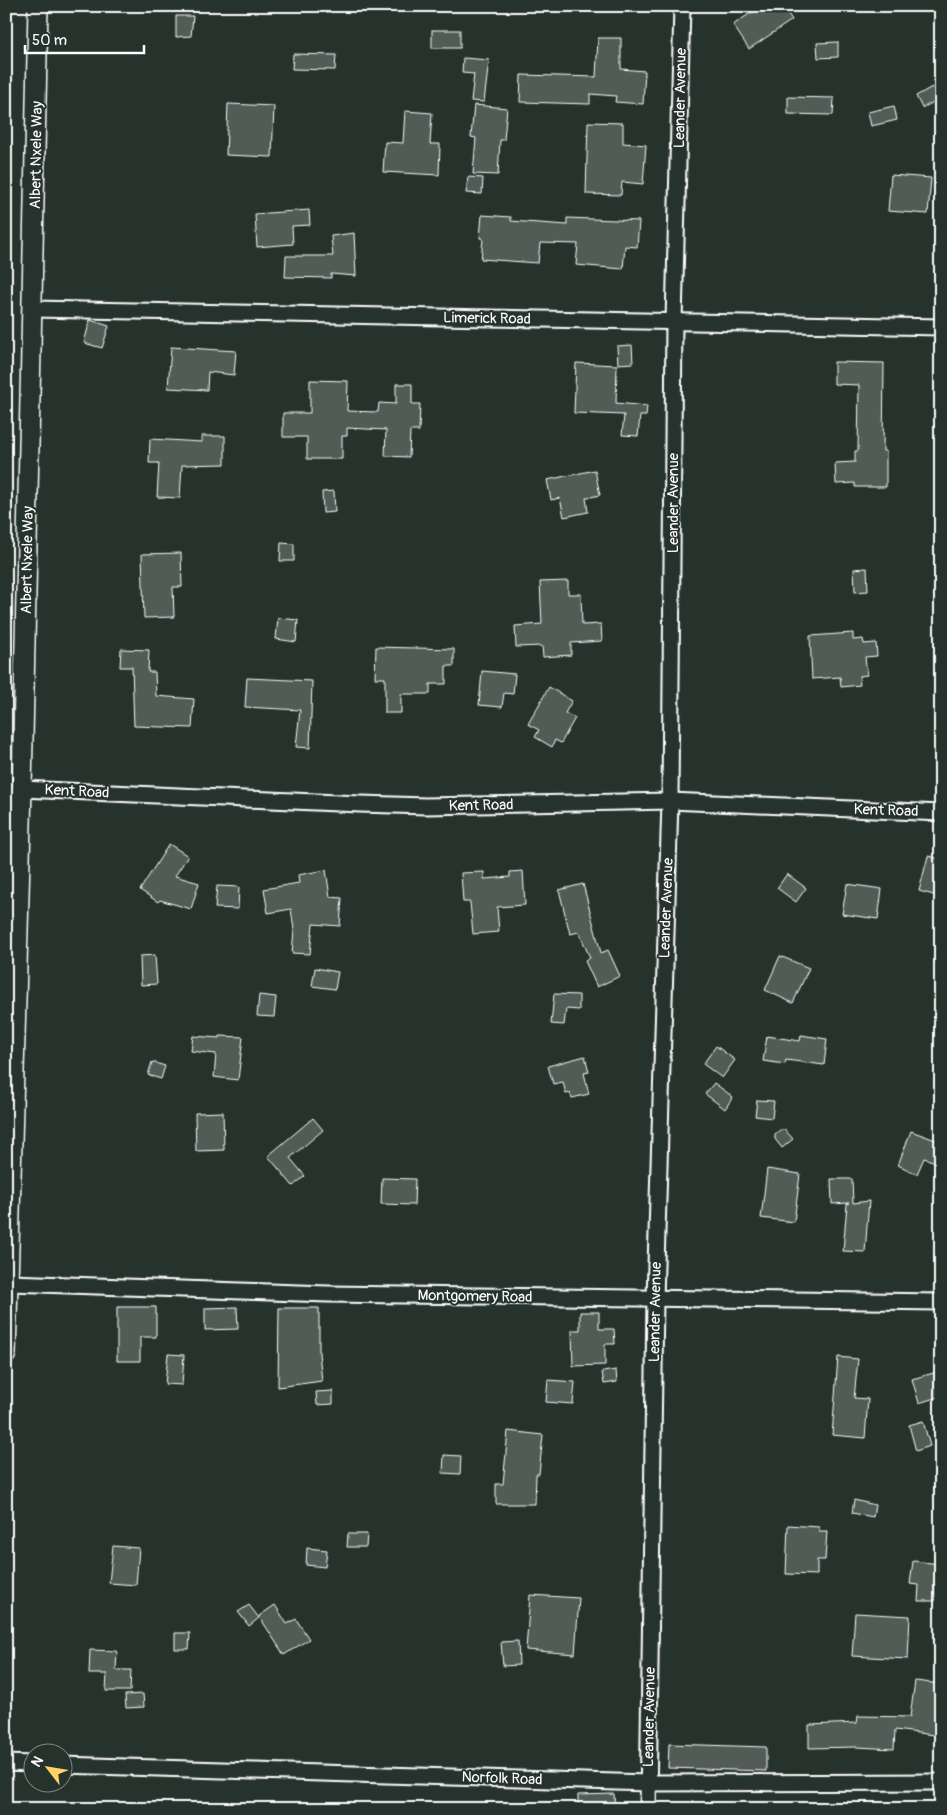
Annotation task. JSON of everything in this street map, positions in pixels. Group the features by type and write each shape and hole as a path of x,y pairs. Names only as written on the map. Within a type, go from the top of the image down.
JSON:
{"main road":[{"name":"Albert Nxele Way","path":"6,1354 10,1283 17,793 33,309 38,6"}],"street":[{"name":"Leander Avenue","path":"648,1809 655,1299 670,801 674,321 682,6"},
{"name":"Limerick Road","path":"33,309 941,326"},
{"name":"Kent Road","path":"17,793 426,806 670,801 941,812"},
{"name":"Montgomery Road","path":"10,1283 338,1294 941,1302"},
{"path":"6,1763 22,1764"},
{"name":"Norfolk Road","path":"72,1765 648,1782 941,1782"}],"building":[{"path":"761,6 783,6 792,20 749,49 733,25"},
{"path":"176,16 193,16 191,36 176,37"},
{"path":"432,30 460,30 460,48 432,48"},
{"path":"598,38 621,38 621,69 645,71 643,104 615,102 616,96 590,94 590,104 520,102 521,75 596,77"},
{"path":"838,42 838,57 818,58 817,43"},
{"path":"293,54 336,55 335,70 292,69"},
{"path":"463,58 489,60 484,102 471,101 474,74 462,73"},
{"path":"932,87 938,100 922,108 916,96"},
{"path":"788,97 834,98 833,115 788,114"},
{"path":"228,104 274,106 272,157 226,155"},
{"path":"474,105 507,108 504,140 500,140 498,175 473,174 476,138 471,137"},
{"path":"894,106 897,120 871,126 868,112"},
{"path":"405,111 432,113 430,144 440,144 439,175 383,172 385,142 403,143"},
{"path":"588,122 623,123 623,143 646,145 643,184 622,182 621,195 586,194"},
{"path":"891,175 931,178 928,214 888,211"},
{"path":"468,177 483,178 482,194 466,193"},
{"path":"309,210 310,225 292,226 293,244 257,247 255,214"},
{"path":"482,215 511,217 511,221 567,225 567,218 639,221 637,247 625,246 623,269 576,265 578,244 540,243 538,263 481,259 483,239 480,238"},
{"path":"354,233 356,276 331,274 331,278 285,277 286,256 333,256 331,236"},
{"path":"90,320 109,326 102,348 84,343"},
{"path":"632,345 633,363 618,364 617,346"},
{"path":"171,347 236,351 234,375 208,372 207,390 168,388"},
{"path":"834,362 884,363 883,451 886,451 886,487 855,487 855,483 836,484 835,463 855,462 855,451 858,451 859,385 834,384"},
{"path":"576,363 617,365 616,403 647,406 646,416 640,416 638,436 622,435 624,415 574,413"},
{"path":"310,380 348,381 347,411 378,412 379,403 396,404 396,384 412,384 412,404 420,404 419,431 410,431 409,457 385,456 386,430 347,428 347,436 342,436 342,459 307,459 307,437 283,437 283,413 310,413"},
{"path":"202,436 225,436 225,464 182,465 180,498 157,497 159,463 149,463 150,439 202,442"},
{"path":"595,470 600,495 586,498 588,512 564,517 560,498 551,500 547,480"},
{"path":"334,491 335,512 323,513 322,492"},
{"path":"281,543 294,544 294,561 280,561"},
{"path":"181,553 182,587 173,587 174,617 144,618 142,554"},
{"path":"867,568 868,591 855,592 854,569"},
{"path":"568,581 568,594 581,594 582,625 601,624 602,641 571,643 571,655 543,657 542,646 516,647 515,626 542,624 540,582"},
{"path":"278,618 298,620 296,642 276,639"},
{"path":"853,633 853,640 863,639 864,644 876,643 877,656 865,657 867,675 859,676 860,685 841,687 840,677 812,679 810,636"},
{"path":"376,647 454,649 454,666 446,666 446,684 430,684 430,694 401,694 401,713 385,713 385,678 375,678"},
{"path":"121,649 149,650 148,672 155,672 156,696 194,699 192,728 134,726 132,667 120,667"},
{"path":"482,671 515,674 513,694 504,693 502,707 479,705"},
{"path":"247,678 312,681 310,748 296,747 300,710 245,707"},
{"path":"549,687 572,701 565,713 575,718 561,743 555,740 552,747 535,737 539,730 528,724"},
{"path":"169,844 188,856 175,876 199,883 191,909 160,900 158,902 140,890"},
{"path":"928,856 941,859 941,897 919,891"},
{"path":"326,870 330,897 342,898 340,926 313,924 310,954 292,953 294,930 291,909 268,913 264,889 299,883 298,875"},
{"path":"523,871 525,905 497,907 499,932 473,934 470,902 463,902 461,873 484,872 484,879 510,877 510,872"},
{"path":"787,874 806,888 796,902 777,888"},
{"path":"583,884 601,953 608,950 620,976 597,987 585,961 590,958 579,932 570,934 559,890"},
{"path":"847,884 882,889 878,919 842,914"},
{"path":"217,886 239,887 238,909 215,908"},
{"path":"155,955 157,984 141,985 140,956"},
{"path":"780,956 809,968 793,1003 765,990"},
{"path":"315,968 338,972 335,989 312,986"},
{"path":"554,994 579,995 579,1010 566,1009 564,1025 551,1024"},
{"path":"259,995 276,997 274,1017 257,1016"},
{"path":"801,1035 827,1039 824,1065 786,1060 785,1064 763,1061 767,1036 800,1041"},
{"path":"193,1036 243,1037 238,1080 214,1077 216,1054 191,1051"},
{"path":"716,1046 735,1060 722,1078 703,1064"},
{"path":"585,1056 589,1072 584,1073 589,1094 572,1098 570,1093 566,1094 563,1082 553,1084 548,1066"},
{"path":"152,1062 165,1066 161,1079 148,1075"},
{"path":"714,1083 733,1097 725,1109 705,1094"},
{"path":"757,1100 774,1101 772,1118 755,1116"},
{"path":"223,1112 224,1150 196,1151 195,1113"},
{"path":"313,1118 323,1130 290,1158 305,1176 293,1186 268,1156"},
{"path":"780,1130 785,1130 793,1139 782,1148 775,1139 775,1134"},
{"path":"911,1131 941,1142 941,1164 924,1158 917,1174 898,1165"},
{"path":"767,1169 800,1174 794,1222 761,1218"},
{"path":"382,1178 415,1179 414,1205 381,1204"},
{"path":"831,1179 852,1179 853,1203 869,1201 865,1252 843,1251 847,1204 849,1203 832,1204"},
{"path":"117,1307 156,1307 156,1337 140,1337 140,1361 117,1361"},
{"path":"237,1307 238,1329 205,1330 205,1308"},
{"path":"279,1308 319,1308 319,1353 322,1381 278,1387"},
{"path":"580,1312 599,1312 599,1329 614,1329 615,1344 605,1344 605,1365 573,1366 572,1330 580,1330"},
{"path":"168,1354 184,1355 182,1385 165,1384"},
{"path":"838,1357 858,1359 854,1398 868,1399 865,1438 832,1435"},
{"path":"616,1370 617,1382 604,1384 602,1372"},
{"path":"941,1371 941,1396 919,1403 912,1379"},
{"path":"548,1380 575,1382 573,1404 546,1402"},
{"path":"333,1391 333,1404 317,1405 316,1392"},
{"path":"923,1421 930,1446 916,1451 909,1425"},
{"path":"508,1431 543,1435 539,1474 536,1474 535,1504 496,1504 496,1484 503,1484"},
{"path":"444,1455 461,1456 460,1474 443,1473"},
{"path":"854,1500 875,1505 873,1517 852,1513"},
{"path":"788,1525 819,1527 819,1531 827,1531 825,1560 817,1560 817,1575 786,1574"},
{"path":"348,1534 367,1534 366,1547 347,1547"},
{"path":"113,1546 139,1548 136,1585 109,1583"},
{"path":"307,1548 327,1550 325,1567 306,1565"},
{"path":"913,1561 940,1564 935,1601 918,1601 919,1585 910,1584"},
{"path":"530,1595 579,1598 575,1654 526,1650"},
{"path":"249,1605 259,1618 249,1626 238,1612"},
{"path":"275,1605 287,1624 296,1619 309,1639 284,1655 259,1616"},
{"path":"855,1613 910,1616 908,1659 852,1656"},
{"path":"175,1633 190,1633 189,1649 175,1649"},
{"path":"518,1641 519,1665 503,1666 501,1642"},
{"path":"90,1650 117,1651 116,1670 131,1670 130,1691 106,1691 107,1674 89,1674"},
{"path":"915,1681 941,1684 941,1736 895,1730 894,1749 857,1747 809,1748 809,1725 857,1723 858,1716 910,1717"},
{"path":"143,1694 144,1707 126,1708 125,1695"},
{"path":"669,1744 766,1747 766,1771 668,1768"},
{"path":"614,1794 615,1809 578,1809 578,1795"}]}
